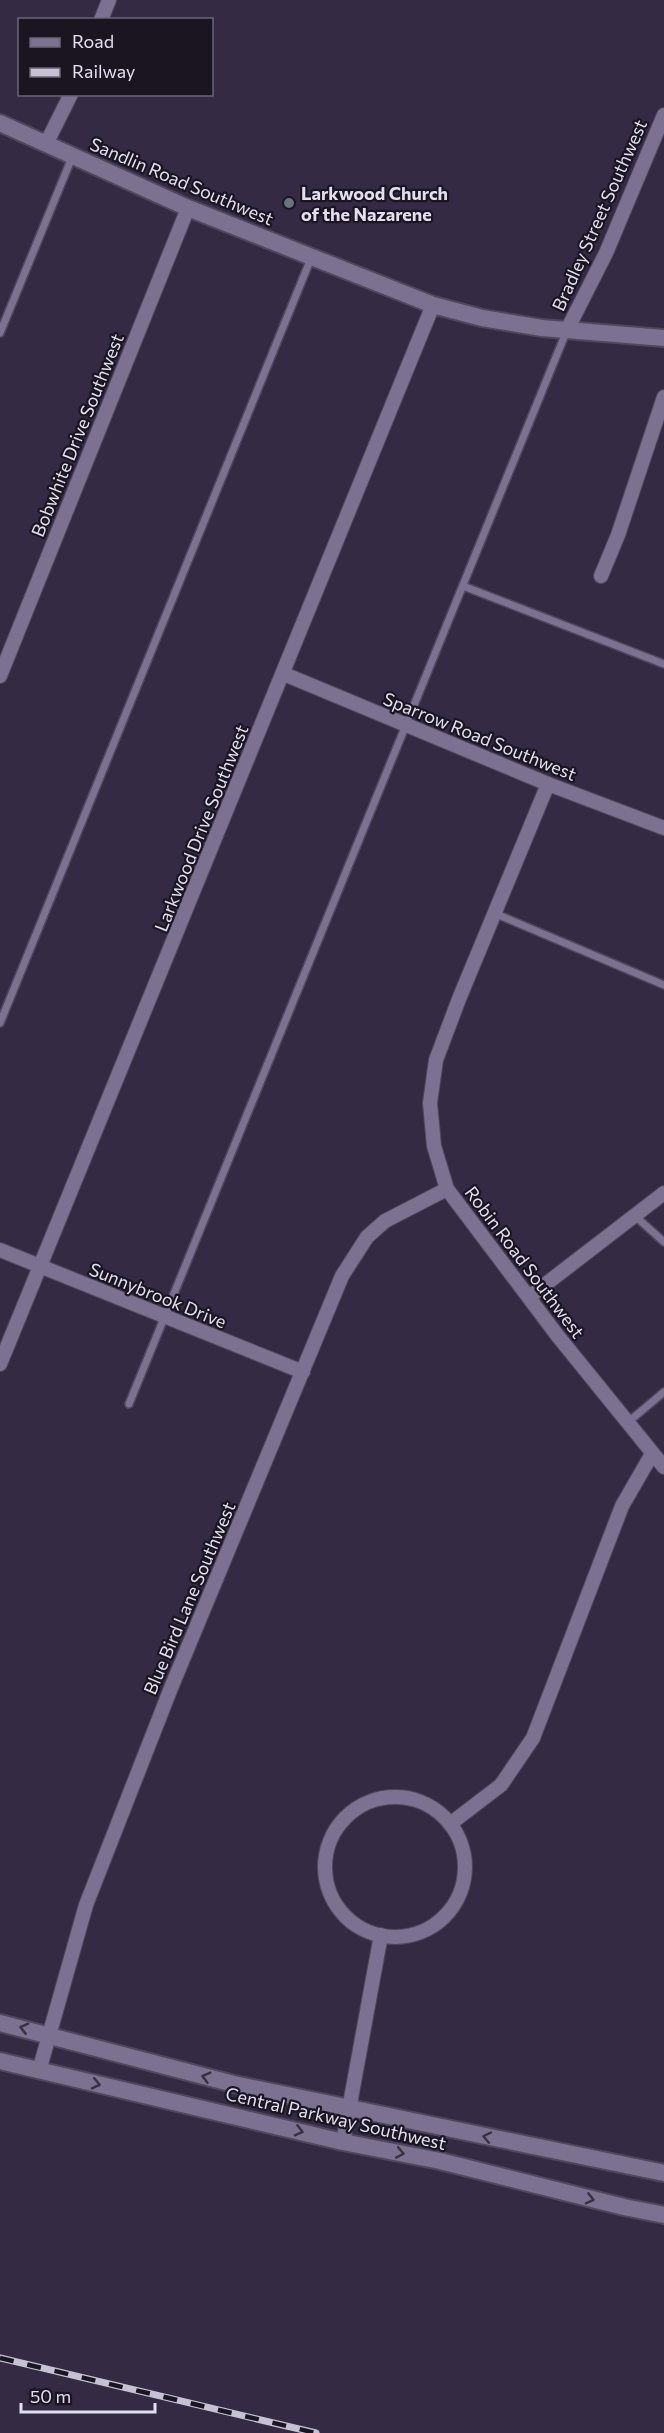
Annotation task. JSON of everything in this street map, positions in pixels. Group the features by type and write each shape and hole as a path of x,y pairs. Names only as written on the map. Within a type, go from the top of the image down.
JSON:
{"street":[{"path":"102,18 109,0"},
{"path":"46,144 69,96"},
{"name":"Bradley Street Southwest","path":"567,330 606,253 664,115"},
{"name":"Sandlin Road Southwest","path":"0,123 188,208 433,305 482,318 567,330 664,338"},
{"name":"Bobwhite Drive Southwest","path":"0,676 188,208"},
{"name":"Larkwood Drive Southwest","path":"0,1364 433,305"},
{"path":"601,576 618,535 664,397"},
{"name":"Sparrow Road Southwest","path":"284,674 548,784 664,828"},
{"name":"Robin Road Southwest","path":"548,784 436,1060 430,1103 434,1146 447,1189 627,1423 664,1467"},
{"name":"Blue Bird Lane Southwest","path":"39,2071 86,1905 171,1688 342,1276 366,1237 385,1221 447,1189"},
{"path":"529,1297 664,1193"},
{"name":"Sunnybrook Drive","path":"0,1250 303,1372"},
{"path":"450,1824 501,1785 533,1738 622,1506 652,1454"},
{"path":"385,1797 410,1798 432,1808 450,1824 461,1843 465,1864 462,1885 454,1905 439,1922 420,1933 399,1938 381,1935 356,1926 338,1910 327,1888 324,1864 330,1840 343,1819 356,1809 385,1797"},
{"path":"343,2142 381,1935"},
{"name":"Central Parkway Southwest","path":"0,2023 234,2084 664,2174"},
{"name":"Central Parkway Southwest","path":"0,2061 343,2142 440,2161 664,2215"}],"lane":[{"path":"0,333 73,155"},
{"path":"0,1023 312,256"},
{"path":"129,1404 567,330"},
{"path":"463,586 664,664"},
{"path":"494,913 664,985"},
{"path":"635,1216 664,1242"},
{"path":"627,1423 664,1392"}],"railway":[{"path":"0,2358 316,2433"}],"place":[{"name":"Larkwood Church of the Nazarene","path":"289,203"}]}
